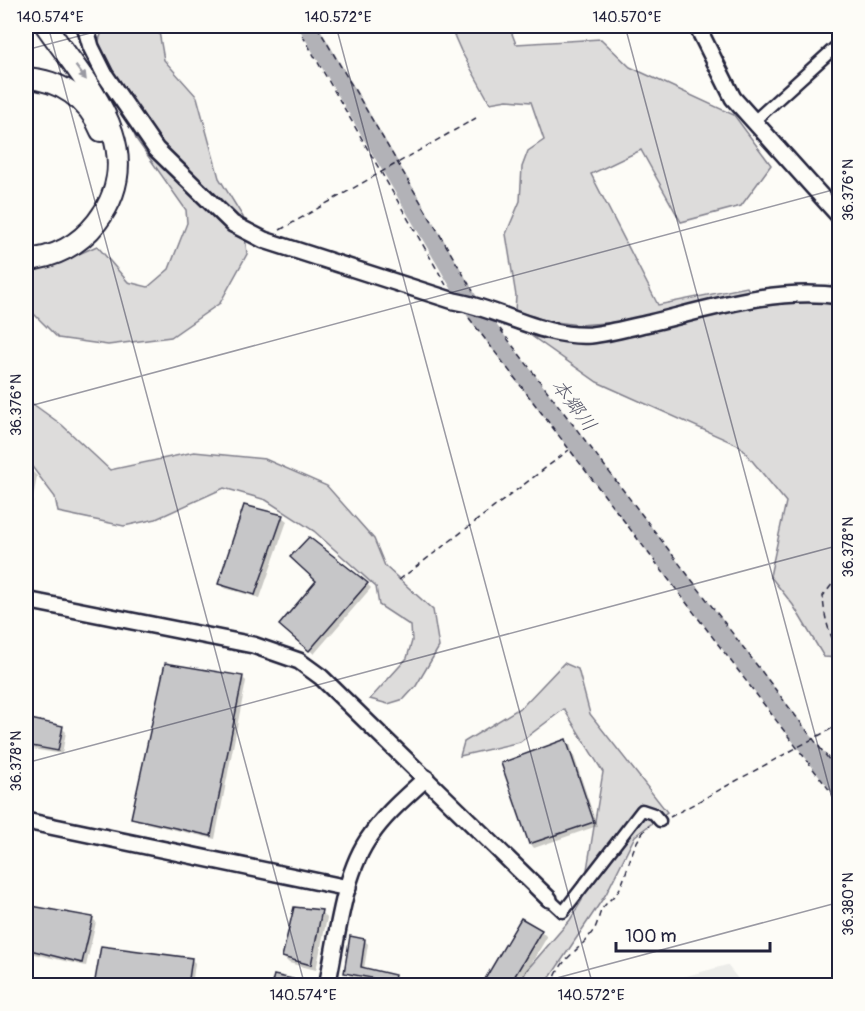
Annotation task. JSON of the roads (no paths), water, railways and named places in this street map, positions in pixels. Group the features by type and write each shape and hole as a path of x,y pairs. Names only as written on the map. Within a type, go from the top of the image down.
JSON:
{"highway":[{"path":"26,260 51,255 80,240 102,215 110,199 117,170 116,144 107,115 88,83 46,26"},
{"path":"26,78 60,86 81,101 97,122 103,135 108,162 103,192 88,218 77,230 49,246 26,251"}],"street":[{"path":"86,26 91,47 105,75 156,149 232,224 264,240 563,334 592,335 757,297 816,293 840,296"},
{"path":"697,26 733,98 840,217"},
{"path":"754,121 840,44"},
{"path":"26,600 253,645 299,661 321,676 563,912 642,810 654,814 660,821"},
{"path":"327,986 348,888 360,852 385,816 426,778"},
{"path":"26,821 348,888"}],"waterway":[{"name":"本郷川","path":"308,26 476,313 840,788"}]}
